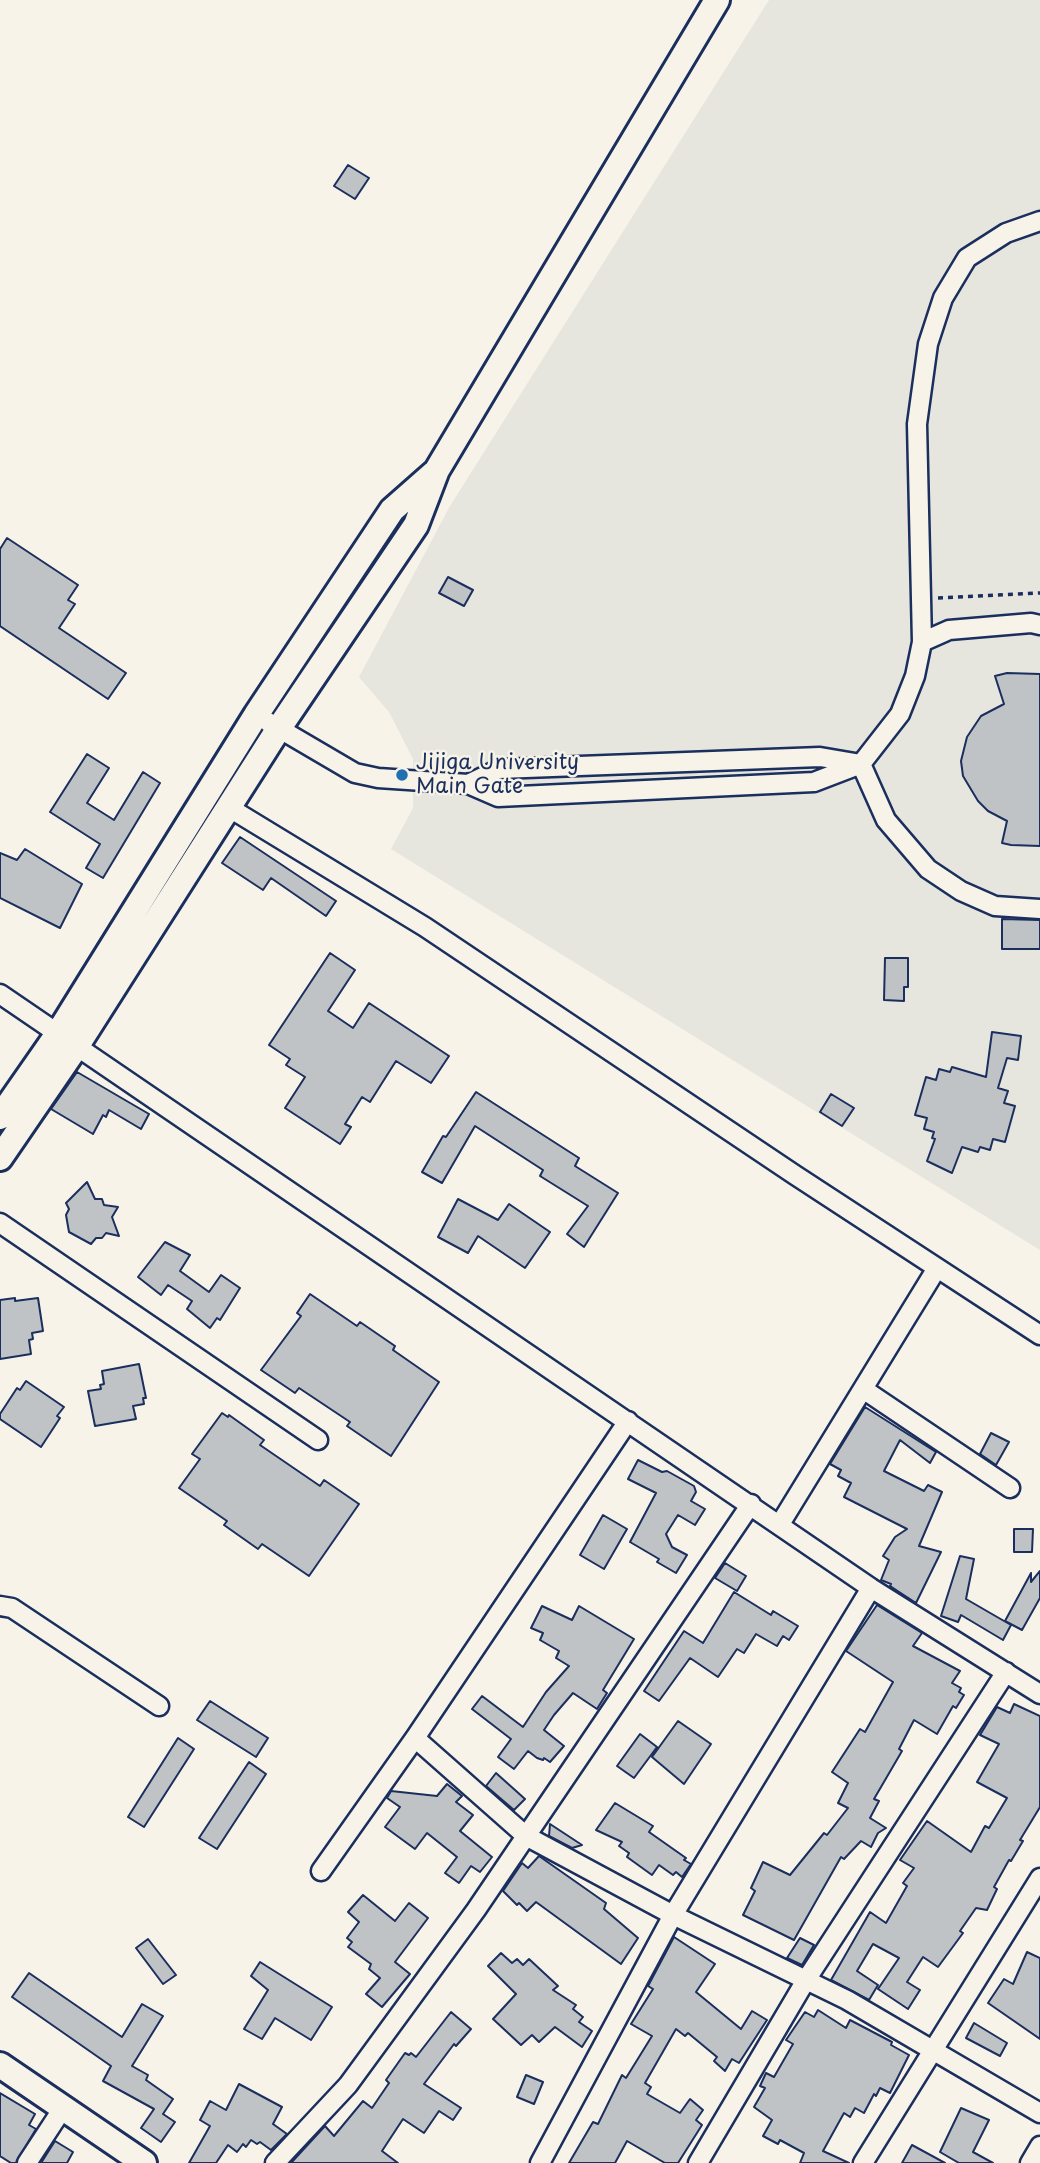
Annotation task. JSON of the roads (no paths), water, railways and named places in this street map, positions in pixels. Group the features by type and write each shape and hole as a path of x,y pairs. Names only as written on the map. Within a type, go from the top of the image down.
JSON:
{"main road":[{"path":"0,1116 66,1041 228,807 416,525 437,470 717,0"},
{"path":"0,1158 256,715 392,510 437,470"},
{"path":"0,2065 144,2163"}],"street":[{"path":"256,715 355,773 378,778 468,785 498,797 814,782 862,764 900,713 915,676 922,642 917,424 928,344 943,298 967,258 1006,233 1040,220"},
{"path":"922,642 949,630 1031,623 1040,625"},
{"path":"468,785 499,769 820,757 862,764"},
{"path":"862,764 886,820 928,869 961,891 995,906 1040,909"},
{"path":"228,807 425,928 1040,1335"},
{"path":"0,994 871,1588 1040,1694"},
{"path":"0,1223 318,1440"},
{"path":"780,1524 937,1268"},
{"path":"863,1389 1010,1488"},
{"path":"321,1871 415,1738 628,1421"},
{"path":"275,2163 348,2085 476,1910 751,1504"},
{"path":"540,2163 673,1915 871,1588"},
{"path":"0,1606 12,1608 159,1706"},
{"path":"698,2163 806,1980 1006,1672"},
{"path":"415,1738 526,1836 673,1915 847,2000 1040,2113"},
{"path":"863,2163 1040,1878"},
{"path":"27,2163 63,2108"},
{"path":"1030,2163 1040,2146"}],"place":[{"name":"Jijiga University Main Gate","path":"402,775"}]}
